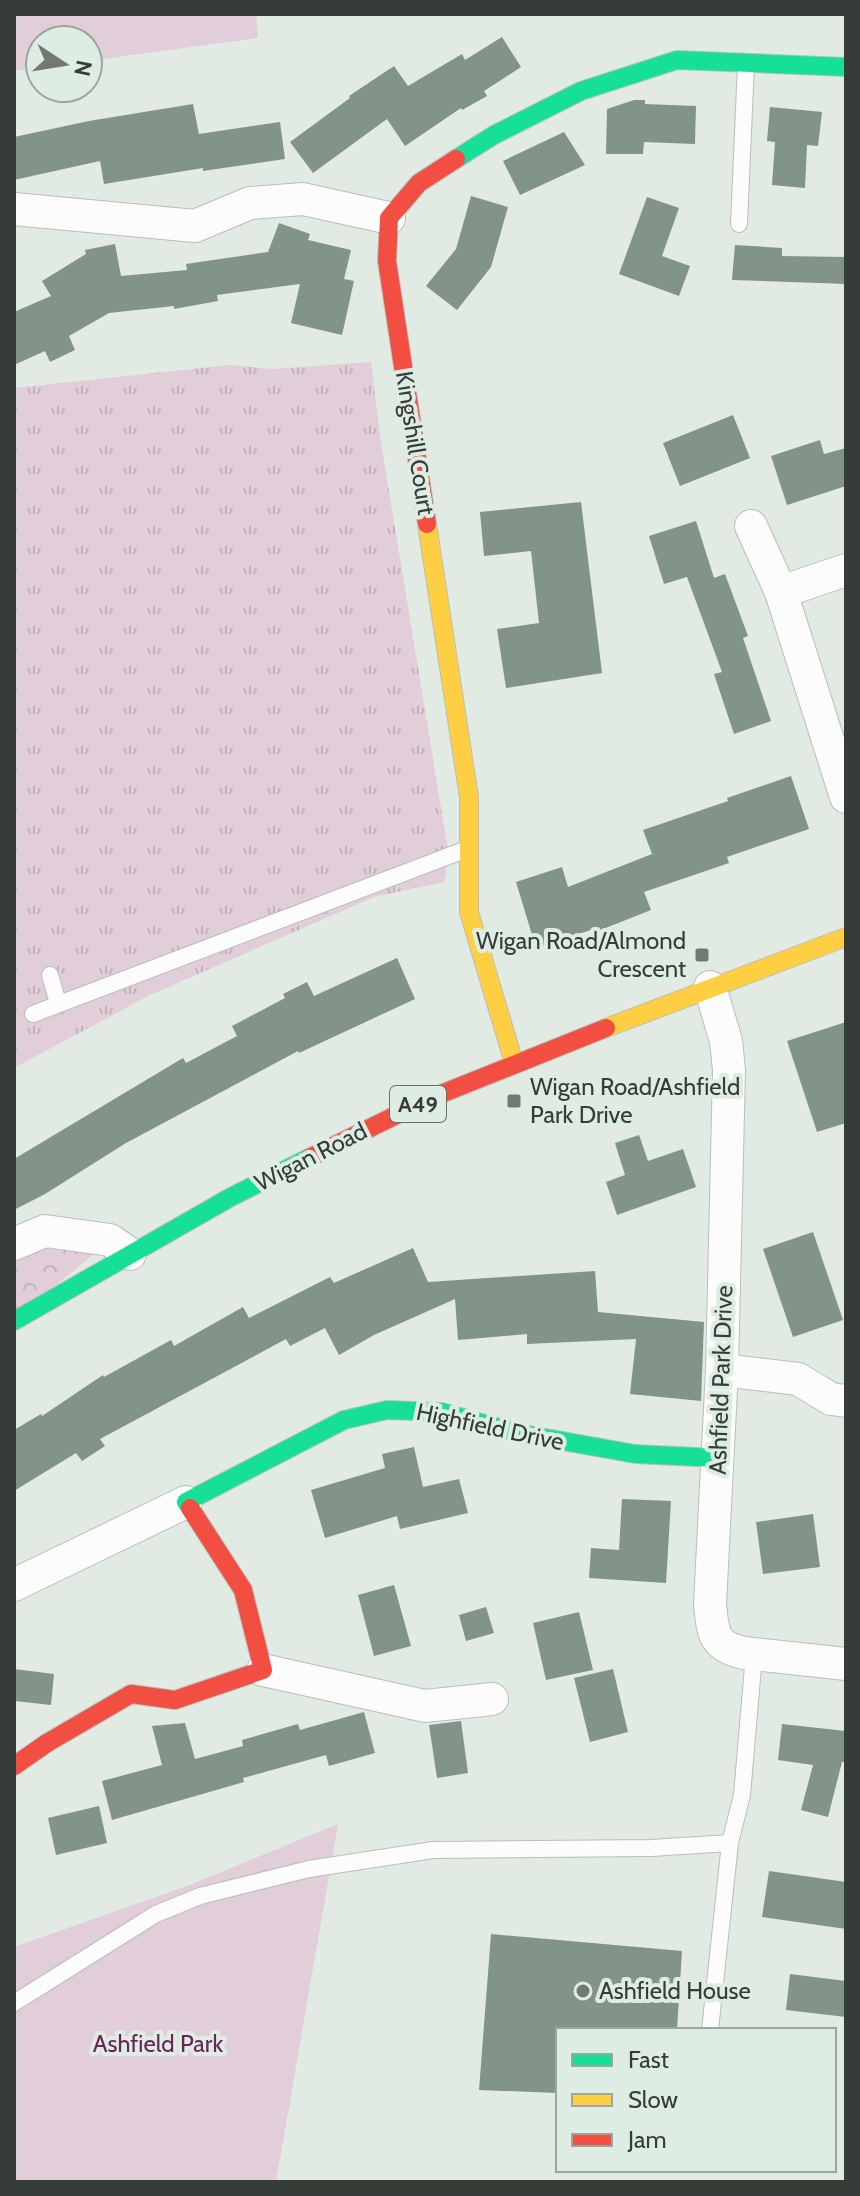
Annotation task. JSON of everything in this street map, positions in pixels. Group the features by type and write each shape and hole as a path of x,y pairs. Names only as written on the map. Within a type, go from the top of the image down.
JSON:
{"main road":[{"path":"389,218 419,183 494,135 581,91 677,60 846,67"},
{"name":"Kingshill Court","path":"389,218 387,261 469,797 469,912 514,1063"},
{"name":"Wigan Road","path":"14,1321 331,1145 431,1098 514,1063 846,937"},
{"name":"Highfield Drive","path":"186,1502 344,1420 387,1410 441,1412 584,1447 635,1454 718,1458"},
{"path":"14,1766 131,1694 175,1700 263,1670 243,1590 186,1502"}],"street":[{"path":"14,209 195,226 250,203 303,199 389,218"},
{"path":"751,526 781,592 846,797"},
{"path":"781,592 846,570"},
{"name":"Ashfield Park Drive","path":"710,987 726,1041 729,1070 722,1370 710,1604 712,1622 715,1636 721,1645 730,1650 846,1664"},
{"path":"14,1244 45,1231 110,1240 130,1254"},
{"path":"722,1370 798,1379 831,1399 846,1401"},
{"name":"Highfield Drive","path":"14,1585 186,1502"},
{"path":"263,1670 425,1706 492,1699"}],"lane":[{"path":"739,224 746,62"},
{"path":"33,1014 469,849"},
{"path":"50,975 58,1003"},
{"path":"710,2028 730,1843 742,1795 754,1655"},
{"path":"14,2003 156,1914 200,1896 309,1869 433,1850 651,1848 730,1843"}],"green space":[{"path":"14,14 256,14 258,38 104,59 104,24 24,24 24,69 14,71"},
{"path":"371,362 381,443 449,856 444,882 374,897 148,996 14,1068 14,388 229,365 273,369"},
{"path":"110,1240 14,1321 14,1244"},
{"name":"Ashfield Park","path":"338,1824 276,2182 14,2182 14,1947 187,1886"}],"building":[{"path":"502,37 521,67 484,91 487,96 461,108 405,146 387,119 313,173 290,142 394,66 408,86 462,54 465,60"},
{"path":"634,100 645,100 645,104 696,106 695,144 644,142 643,154 606,154 607,109"},
{"path":"193,104 199,134 280,122 285,159 104,184 100,161 14,180 14,137"},
{"path":"770,107 822,112 818,146 807,145 805,188 772,185 775,142 767,141"},
{"path":"564,132 585,165 520,195 503,161"},
{"path":"471,196 508,207 491,267 457,310 426,286 456,249"},
{"path":"647,197 679,208 662,256 690,266 679,296 619,274"},
{"path":"279,223 310,234 308,240 351,250 344,279 354,281 342,335 291,323 300,284 217,295 218,301 174,309 174,306 109,313 69,336 75,350 50,362 45,351 14,365 14,312 51,296 42,281 86,254 85,250 115,244 121,276 187,270 186,264 268,252"},
{"path":"735,245 782,248 782,256 846,257 846,284 732,280"},
{"path":"733,415 750,458 680,486 663,443"},
{"path":"820,440 824,454 846,448 846,486 787,505 771,456"},
{"path":"581,502 602,673 506,688 497,629 539,623 531,551 484,556 480,512"},
{"path":"696,521 714,578 725,574 748,636 743,638 771,721 734,734 714,674 722,672 687,577 664,584 649,536"},
{"path":"791,776 809,829 727,857 729,863 644,892 651,910 598,931 597,928 536,948 516,882 562,867 568,887 652,854 643,830"},
{"path":"397,958 415,999 298,1051 126,1143 14,1210 14,1159 183,1058 186,1063 237,1036 232,1026 285,998 283,994 307,982 314,996"},
{"path":"846,1022 846,1123 817,1132 787,1041"},
{"path":"639,1135 648,1161 683,1149 696,1187 617,1215 606,1182 625,1175 615,1143"},
{"path":"813,1232 843,1320 793,1337 763,1249"},
{"path":"413,1248 428,1282 595,1271 598,1312 704,1322 701,1401 630,1394 636,1339 527,1344 527,1334 458,1340 455,1299 374,1335 339,1355 325,1328 290,1346 286,1339 100,1439 105,1446 82,1461 76,1453 14,1491 14,1430 42,1416 103,1375 171,1340 174,1346 243,1307 249,1318 330,1277 334,1283"},
{"path":"414,1447 423,1487 459,1479 468,1513 400,1529 397,1516 325,1538 311,1490 385,1468 382,1454"},
{"path":"622,1499 671,1501 666,1583 589,1578 591,1548 619,1550"},
{"path":"813,1514 820,1567 763,1574 756,1522"},
{"path":"394,1585 411,1646 374,1656 358,1595"},
{"path":"486,1607 494,1633 466,1641 459,1615"},
{"path":"579,1612 593,1670 546,1680 533,1623"},
{"path":"14,1669 54,1674 51,1705 14,1701"},
{"path":"613,1669 628,1732 590,1742 574,1678"},
{"path":"364,1712 375,1753 329,1766 326,1755 112,1820 102,1781 162,1765 152,1726 185,1723 195,1759 243,1746 242,1740 298,1724 300,1730"},
{"path":"461,1721 468,1773 437,1778 429,1725"},
{"path":"782,1724 846,1731 846,1762 842,1762 828,1817 801,1810 813,1765 778,1760"},
{"path":"99,1806 107,1843 56,1855 48,1818"},
{"path":"769,1871 846,1882 846,1929 762,1917"},
{"name":"Ashfield House","path":"491,1934 682,1951 677,2028 556,2028 556,2093 479,2090"},
{"path":"790,1974 846,1981 846,2017 786,2010"}],"traffic: fast":[{"path":"456,159 494,135 581,91 677,60 846,67"},
{"path":"14,1321 231,1197 309,1158"},
{"path":"190,1508 186,1502 344,1420 387,1410 441,1412 518,1433 635,1454 718,1458"}],"traffic: slow":[{"path":"427,524 469,797 469,912 514,1063"},
{"path":"606,1028 846,937"}],"traffic: jam":[{"path":"427,524 387,261 389,218 419,183 456,159"},
{"path":"309,1158 431,1098 606,1028"},
{"path":"14,1766 131,1694 175,1700 263,1670 243,1590 190,1508"}],"place":[{"name":"Wigan Road/Almond Crescent","path":"702,955"},
{"name":"Wigan Road/Ashfield Park Drive","path":"514,1101"},
{"name":"Ashfield House","path":"583,1991"}]}
